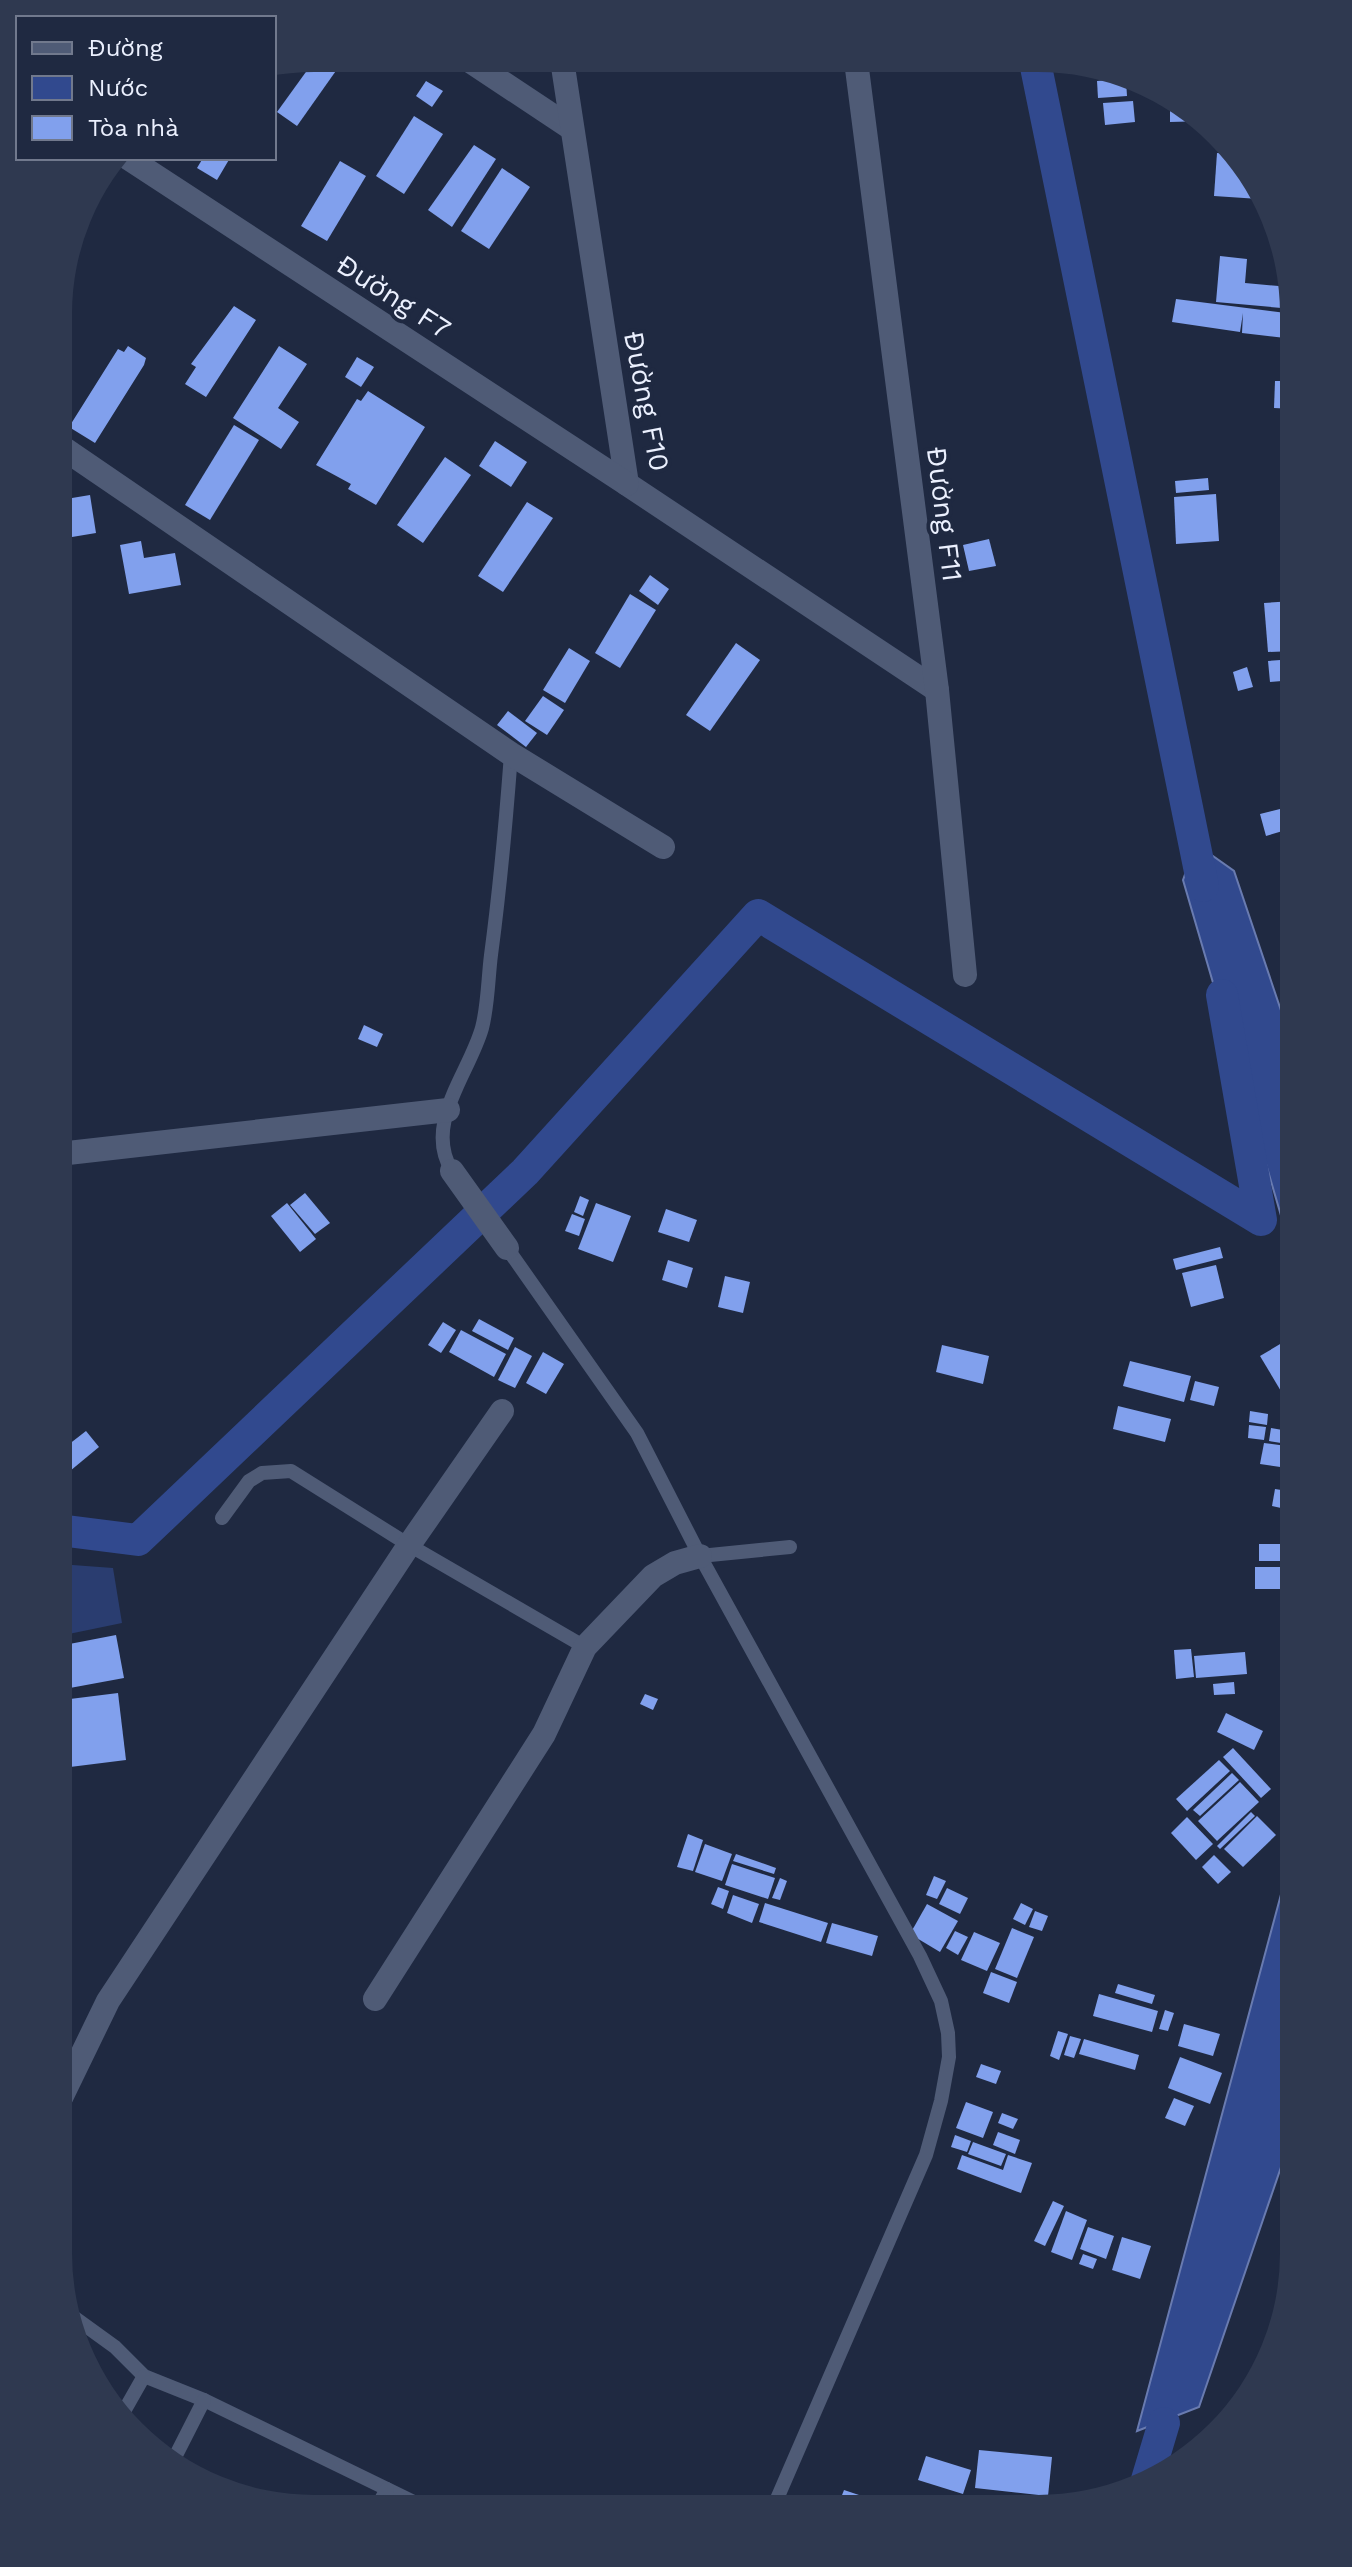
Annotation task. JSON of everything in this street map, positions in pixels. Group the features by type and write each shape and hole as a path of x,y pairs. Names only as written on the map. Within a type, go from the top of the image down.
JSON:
{"street":[{"name":"Đường F11","path":"857,72 937,690 965,975"},
{"path":"488,73 571,128"},
{"name":"Đường F10","path":"564,73 627,484 937,690"},
{"name":"Đường F7","path":"131,160 627,484"},
{"path":"72,454 511,754 663,847"},
{"path":"72,1153 448,1110"},
{"path":"452,1171 507,1248"},
{"path":"72,2075 108,2001 409,1545 502,1411"},
{"path":"375,1999 544,1734 585,1647 653,1576 675,1563 700,1556"}],"lane":[{"path":"452,1171 443,1157 441,1140 448,1110 482,1028 505,851 511,754"},
{"path":"507,1248 637,1433 700,1556 920,1956 941,2001 948,2033 949,2057 926,2155 779,2495"},
{"path":"222,1518 249,1481 262,1473 279,1469 291,1471 409,1545 585,1647"},
{"path":"700,1556 790,1547"},
{"path":"82,2323 115,2347 144,2376 204,2400 399,2495"},
{"path":"127,2406 144,2376"},
{"path":"177,2452 204,2400"},
{"path":"384,2495 387,2489"}],"shaded area":[{"path":"72,1565 113,1568 122,1623 72,1633"}],"water":[{"path":"1196,844 1234,871 1280,1006 1280,1211 1183,880"},
{"path":"1279,1901 1279,2173 1199,2407 1137,2431"}],"building":[{"path":"305,73 334,73 297,126 277,112"},
{"path":"426,81 443,91 432,107 416,96"},
{"path":"1097,81 1127,89 1127,96 1098,98"},
{"path":"1133,101 1135,122 1105,125 1103,103"},
{"path":"1170,111 1184,122 1170,122"},
{"path":"414,116 443,134 404,194 376,176"},
{"path":"474,145 496,159 452,227 428,210"},
{"path":"1217,153 1219,153 1250,198 1214,196"},
{"path":"202,160 229,160 217,180 197,168"},
{"path":"340,161 366,176 327,241 301,226"},
{"path":"502,168 530,187 489,249 461,231"},
{"path":"1220,256 1247,259 1245,283 1278,286 1280,308 1216,302"},
{"path":"1176,299 1280,312 1280,337 1242,333 1243,313 1240,332 1172,322"},
{"path":"234,306 256,320 206,397 185,384 196,367 191,364"},
{"path":"128,346 146,358 144,365 95,443 72,429 72,422 118,349 124,352"},
{"path":"279,346 307,364 278,408 299,422 281,449 233,418"},
{"path":"357,357 374,367 361,387 345,377"},
{"path":"1275,381 1280,381 1280,408 1274,408"},
{"path":"368,391 425,427 376,505 348,489 351,484 316,465 357,399 361,401"},
{"path":"234,425 259,440 210,520 185,505"},
{"path":"495,441 527,462 511,487 479,466"},
{"path":"445,457 471,475 423,543 397,525"},
{"path":"1208,478 1209,490 1176,493 1175,481"},
{"path":"1216,494 1219,541 1176,544 1174,497"},
{"path":"90,495 96,533 72,537 72,498"},
{"path":"527,502 553,518 503,592 478,576"},
{"path":"989,539 996,566 969,571 963,545"},
{"path":"141,541 144,558 175,553 181,585 129,594 120,545"},
{"path":"650,575 669,589 658,605 639,591"},
{"path":"630,594 656,610 620,668 595,653"},
{"path":"1280,602 1280,652 1268,652 1264,603"},
{"path":"736,643 760,660 710,731 686,715"},
{"path":"569,648 590,661 565,703 543,690"},
{"path":"1280,660 1280,681 1270,682 1268,661"},
{"path":"1247,667 1253,687 1238,691 1233,672"},
{"path":"543,696 564,710 547,735 525,721"},
{"path":"508,711 537,733 526,747 497,725"},
{"path":"1280,809 1280,832 1266,836 1260,814"},
{"path":"364,1025 383,1034 377,1047 358,1039"},
{"path":"305,1193 330,1223 315,1234 290,1205"},
{"path":"580,1196 589,1200 583,1216 574,1212"},
{"path":"287,1203 316,1239 300,1252 271,1216"},
{"path":"596,1203 631,1216 613,1262 578,1249"},
{"path":"666,1209 697,1220 689,1242 658,1232"},
{"path":"572,1214 585,1219 579,1236 565,1231"},
{"path":"1220,1247 1223,1258 1176,1270 1173,1259"},
{"path":"668,1260 693,1268 687,1288 662,1280"},
{"path":"1216,1265 1224,1298 1191,1307 1182,1273"},
{"path":"725,1276 750,1282 743,1313 718,1307"},
{"path":"479,1319 514,1338 508,1350 472,1331"},
{"path":"443,1322 456,1330 441,1353 428,1345"},
{"path":"461,1330 506,1354 494,1377 449,1352"},
{"path":"1279,1344 1279,1389 1260,1356"},
{"path":"942,1345 989,1356 983,1384 936,1372"},
{"path":"515,1347 532,1356 515,1388 498,1380"},
{"path":"543,1352 564,1364 546,1394 526,1383"},
{"path":"1130,1361 1191,1376 1184,1402 1123,1386"},
{"path":"1195,1381 1219,1387 1214,1406 1190,1400"},
{"path":"1118,1406 1171,1419 1165,1442 1113,1429"},
{"path":"1250,1411 1268,1414 1267,1425 1249,1422"},
{"path":"1249,1425 1266,1427 1264,1440 1248,1438"},
{"path":"1271,1428 1279,1429 1279,1443 1269,1441"},
{"path":"86,1431 99,1447 72,1469 72,1442"},
{"path":"1264,1443 1279,1445 1279,1467 1260,1464"},
{"path":"1275,1489 1279,1490 1279,1508 1272,1506"},
{"path":"1259,1544 1279,1544 1279,1561 1259,1561"},
{"path":"1255,1567 1279,1567 1279,1589 1255,1589"},
{"path":"116,1635 124,1678 72,1688 72,1643"},
{"path":"1191,1649 1194,1677 1176,1679 1174,1650"},
{"path":"1245,1652 1247,1674 1196,1678 1194,1656"},
{"path":"1234,1682 1235,1694 1214,1695 1213,1684"},
{"path":"118,1693 126,1760 72,1767 72,1699"},
{"path":"645,1694 658,1699 653,1710 640,1704"},
{"path":"1226,1713 1263,1731 1254,1750 1217,1732"},
{"path":"1233,1748 1271,1789 1261,1798 1223,1757"},
{"path":"1219,1760 1230,1771 1187,1811 1176,1799"},
{"path":"1232,1773 1239,1780 1200,1816 1193,1810"},
{"path":"1240,1782 1259,1802 1217,1841 1198,1821"},
{"path":"1251,1812 1255,1816 1220,1849 1217,1846"},
{"path":"1257,1816 1276,1835 1243,1867 1224,1849"},
{"path":"1187,1817 1213,1844 1196,1860 1171,1833"},
{"path":"688,1834 703,1840 693,1871 677,1867"},
{"path":"705,1844 732,1854 722,1881 695,1872"},
{"path":"736,1854 776,1868 774,1874 733,1861"},
{"path":"1214,1855 1231,1872 1218,1884 1202,1867"},
{"path":"732,1864 775,1878 768,1899 725,1885"},
{"path":"934,1876 946,1881 937,1899 926,1895"},
{"path":"780,1878 787,1881 780,1900 772,1898"},
{"path":"718,1887 729,1891 723,1909 711,1904"},
{"path":"947,1888 968,1898 960,1914 939,1904"},
{"path":"733,1895 759,1904 752,1923 727,1913"},
{"path":"765,1903 828,1923 821,1942 759,1922"},
{"path":"1021,1903 1033,1909 1025,1925 1013,1919"},
{"path":"927,1904 958,1921 940,1952 910,1934"},
{"path":"1035,1911 1048,1916 1042,1931 1029,1927"},
{"path":"832,1923 878,1936 872,1956 826,1943"},
{"path":"1012,1928 1034,1937 1017,1978 995,1969"},
{"path":"955,1931 968,1937 958,1955 946,1948"},
{"path":"974,1932 1000,1943 987,1971 961,1960"},
{"path":"991,1972 1017,1982 1009,2003 983,1993"},
{"path":"1118,1984 1155,1995 1152,2004 1115,1993"},
{"path":"1099,1994 1158,2011 1152,2032 1093,2016"},
{"path":"1165,2010 1174,2013 1168,2031 1159,2029"},
{"path":"1184,2024 1220,2034 1213,2056 1178,2046"},
{"path":"1058,2031 1068,2034 1059,2060 1050,2056"},
{"path":"1070,2036 1081,2039 1074,2058 1064,2055"},
{"path":"1084,2039 1139,2055 1135,2070 1079,2054"},
{"path":"1180,2057 1222,2073 1210,2104 1168,2088"},
{"path":"981,2064 1001,2071 996,2084 976,2077"},
{"path":"1174,2098 1194,2106 1185,2126 1165,2118"},
{"path":"966,2102 993,2112 983,2138 956,2128"},
{"path":"1002,2113 1018,2119 1013,2129 998,2123"},
{"path":"998,2132 1020,2140 1015,2154 993,2145"},
{"path":"955,2135 971,2141 967,2152 951,2147"},
{"path":"973,2142 1006,2154 1001,2166 968,2154"},
{"path":"962,2155 1003,2170 1008,2155 1032,2163 1021,2193 957,2169"},
{"path":"1053,2201 1064,2206 1045,2246 1034,2241"},
{"path":"1066,2211 1087,2220 1072,2260 1051,2252"},
{"path":"1088,2227 1114,2236 1106,2259 1080,2249"},
{"path":"1122,2237 1151,2246 1140,2279 1112,2270"},
{"path":"1083,2254 1097,2259 1093,2269 1079,2264"},
{"path":"979,2450 1052,2457 1048,2494 975,2488"},
{"path":"926,2456 971,2470 963,2494 918,2480"},
{"path":"844,2490 859,2495 842,2495"}],"waterway":[{"path":"1037,72 1203,886"},
{"path":"72,1532 138,1540 525,1172 758,915 1261,1220 1222,995"},
{"path":"1151,2467 1164,2423"}]}
